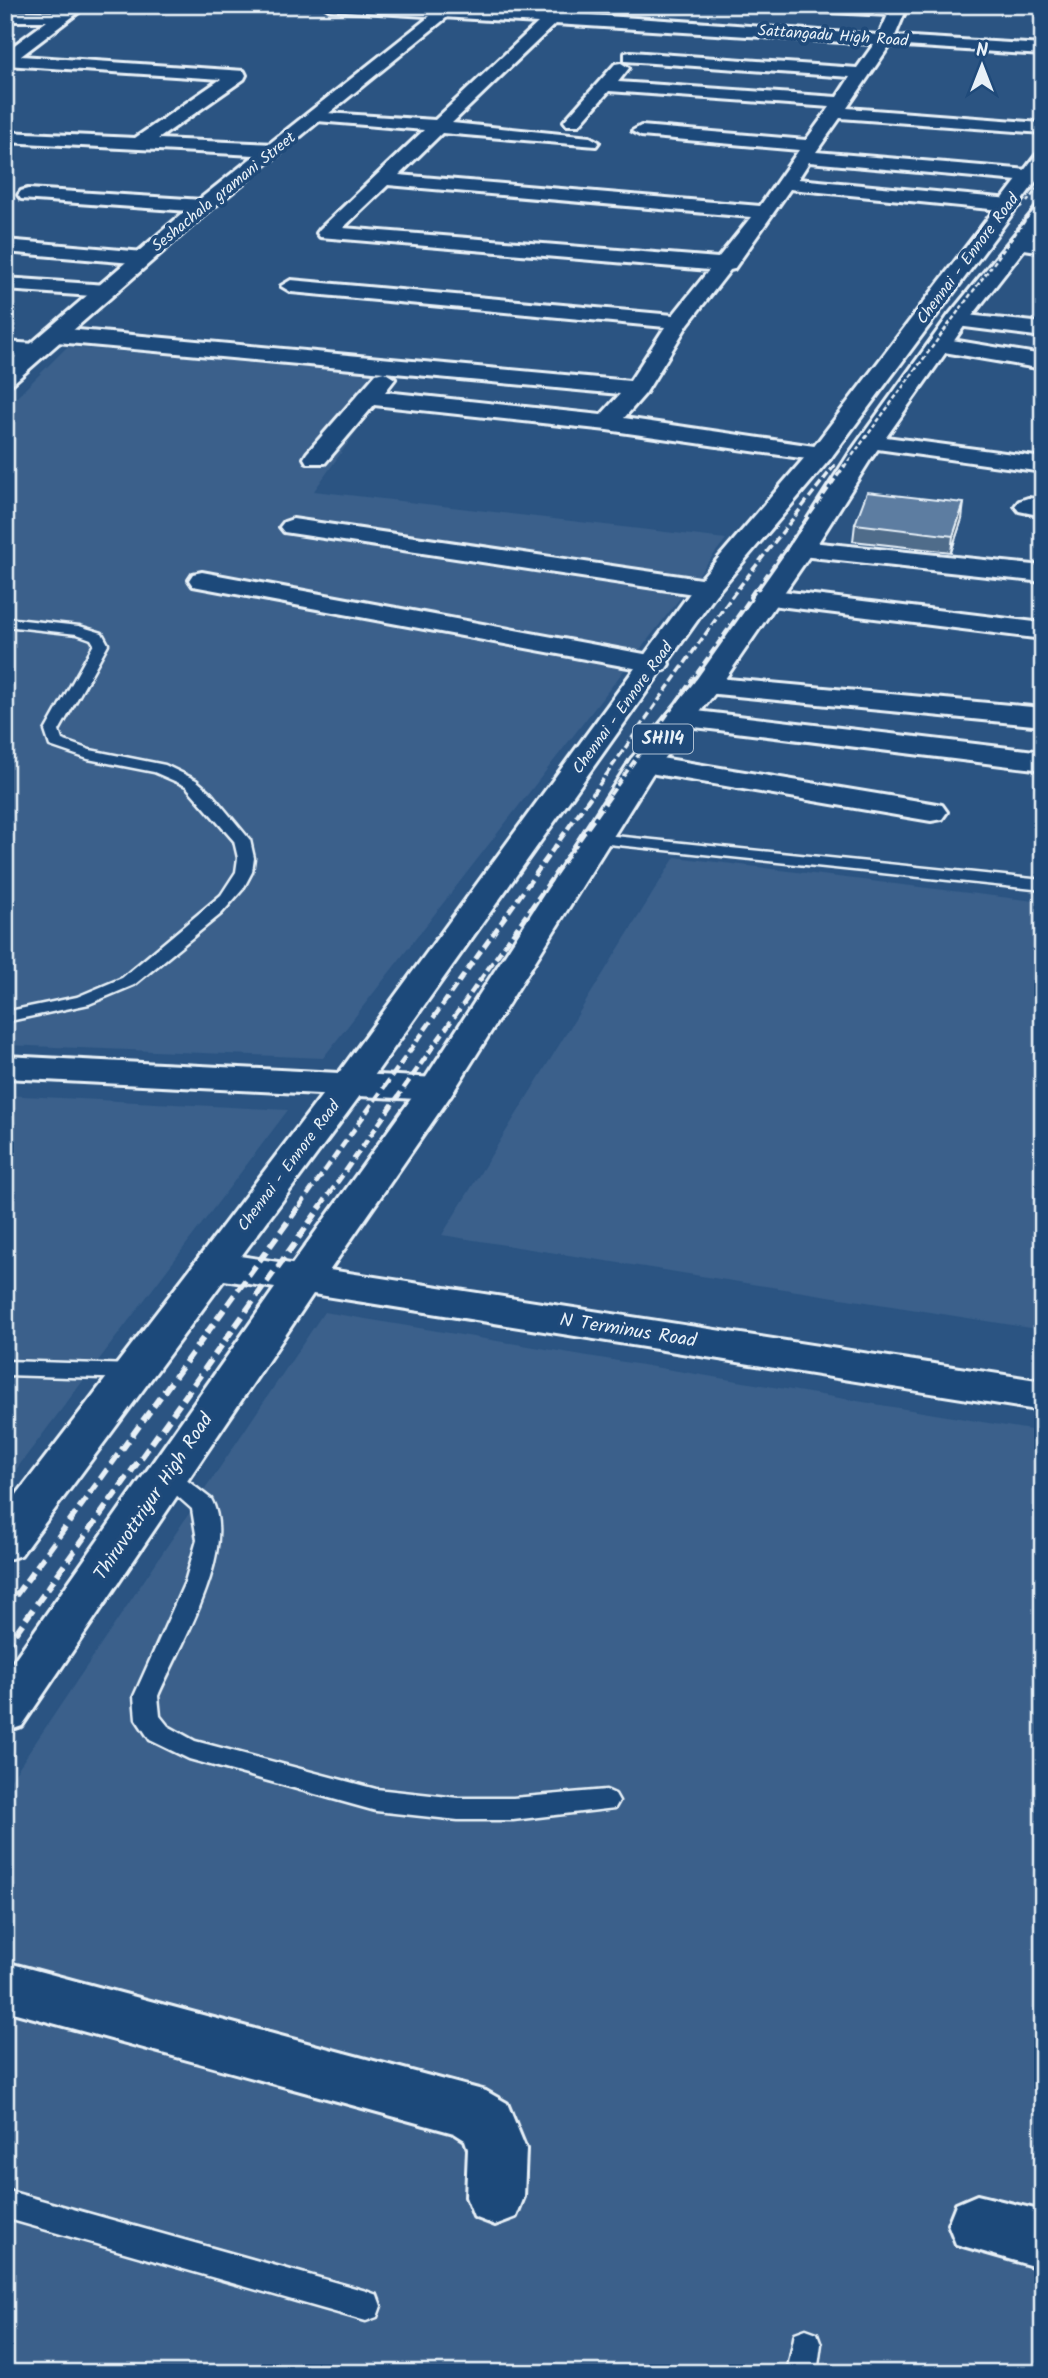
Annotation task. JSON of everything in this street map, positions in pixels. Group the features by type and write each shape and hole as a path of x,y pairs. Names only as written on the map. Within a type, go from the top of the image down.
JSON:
{"street":[{"path":"80,5 5,60 238,75 140,143"},
{"name":"Sattangadu High Road","path":"330,5 451,8 1043,50"},
{"path":"573,121 662,24 674,5"},
{"path":"607,423 636,389 679,322 727,265 765,212 885,40 899,8 790,5"},
{"name":"Seshachala gramani Street","path":"5,378 203,206 451,8"},
{"path":"5,16 63,17"},
{"path":"553,17 327,233 727,265"},
{"path":"631,57 862,73"},
{"path":"604,86 1041,128"},
{"path":"317,116 590,142"},
{"path":"641,131 1028,176"},
{"path":"5,137 275,149"},
{"name":"Chennai - Ennore Road","path":"214,1265 351,1082 655,664 707,588 821,454 1043,159"},
{"path":"384,179 765,212"},
{"path":"785,183 1010,205"},
{"path":"28,195 203,206"},
{"name":"Chennai - Ennore Road","path":"302,1280 437,1089 643,764 706,685 957,320 1031,245 1043,212"},
{"path":"5,246 144,258"},
{"path":"5,284 107,291"},
{"path":"290,286 679,322"},
{"path":"957,320 1043,330"},
{"path":"57,335 636,389"},
{"path":"940,345 1043,362"},
{"path":"5,349 35,351"},
{"path":"316,458 395,366"},
{"path":"368,397 607,423 821,454"},
{"path":"871,442 1043,466"},
{"path":"293,527 707,588"},
{"path":"801,549 1043,574"},
{"path":"202,580 655,664"},
{"path":"765,597 1043,631"},
{"path":"706,685 1043,717"},
{"path":"680,719 1043,761"},
{"path":"643,764 931,812"},
{"path":"5,1067 351,1082 437,1089"},
{"path":"5,1543 214,1265"},
{"name":"N Terminus Road","path":"214,1265 1043,1396"},
{"name":"Thiruvottriyur High Road","path":"5,1712 302,1280"},
{"path":"5,1986 466,2110 487,2122 497,2149 495,2197"},
{"path":"977,2224 1043,2240"}],"lane":[{"path":"5,622 79,630 97,636 101,644 96,655 52,731 55,743 70,751 166,771 190,782 205,795 243,844 245,862 240,881 227,899 138,976 110,991 69,1005 5,1017"},
{"path":"595,839 1043,885"},
{"path":"5,1368 133,1372"},
{"path":"168,1478 203,1505 208,1540 197,1583 146,1696 148,1719 159,1733 189,1749 376,1800 458,1809 513,1809 606,1801"},
{"path":"5,2204 366,2306"}],"shaded area":[{"path":"67,347 397,374 314,491 726,539 323,1058 5,1045 5,409"},
{"path":"675,857 1043,902 1043,1330 442,1235"},
{"path":"5,1095 288,1110 5,1484"},
{"path":"324,1312 1043,1432 1043,2373 5,2373 5,1788"}],"building":[{"path":"867,492 964,503 953,536 855,524"}],"railway":[{"path":"1027,202 1043,181"},
{"path":"844,467 1043,196"},
{"path":"592,795 733,595 835,465 833,467"},
{"path":"610,795 845,465"},
{"path":"299,1207 593,793"},
{"path":"320,1207 612,793"},
{"path":"5,1610 300,1205"},
{"path":"5,1648 322,1205"}]}
